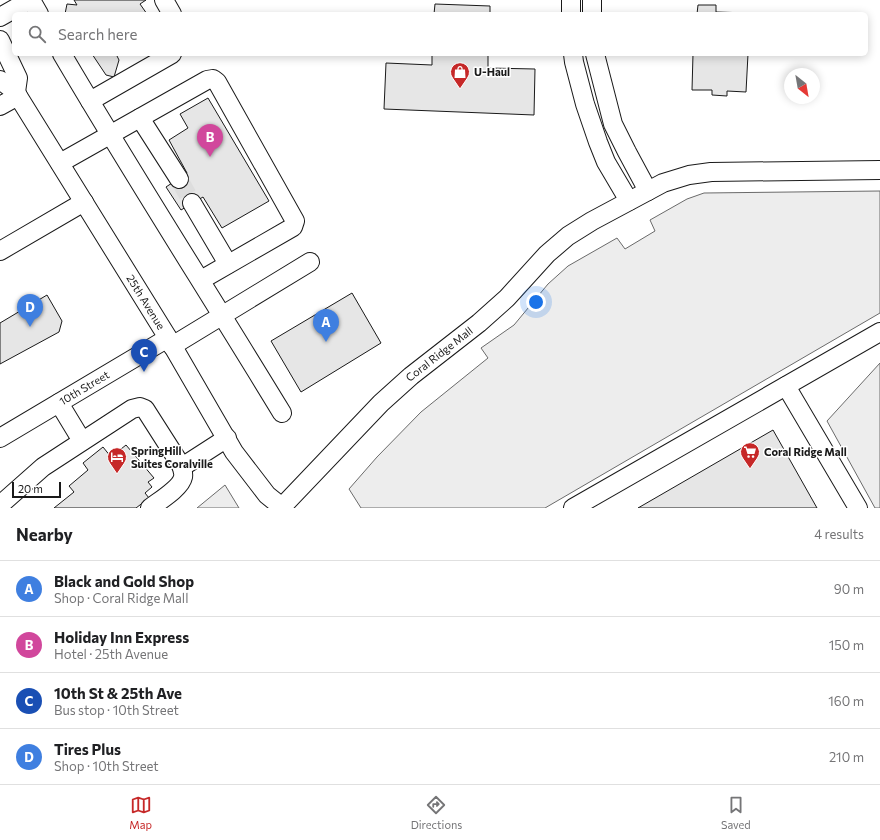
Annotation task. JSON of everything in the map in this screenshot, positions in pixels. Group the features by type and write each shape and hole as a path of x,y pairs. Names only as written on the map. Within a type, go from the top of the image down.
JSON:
{"street":[{"path":"0,17 30,0 38,12"},
{"path":"164,0 171,12"},
{"path":"571,0 571,12"},
{"path":"592,0 592,12"},
{"path":"0,40 18,78 17,94 0,106"},
{"path":"63,56 110,135 223,315 282,413"},
{"path":"90,101 169,56"},
{"path":"573,56 585,104 598,142 606,162 629,201"},
{"path":"596,56 613,124 648,191"},
{"path":"60,163 207,80 213,79 217,82 295,221 293,227 201,280"},
{"name":"25th Avenue","path":"0,80 17,94 170,342 234,452 250,474 268,495 281,507"},
{"path":"140,118 179,179"},
{"name":"Coral Ridge Mall","path":"281,507 381,403 411,376 479,323 508,298 552,250 568,236 592,221 663,183 689,175 711,172 880,170"},
{"path":"0,252 84,202"},
{"path":"192,203 228,264"},
{"name":"10th Street","path":"0,438 59,403 170,342 223,315 310,262"},
{"path":"573,508 880,332"},
{"path":"786,386 858,508"},
{"path":"59,403 82,441"},
{"path":"0,505 43,467 132,409 140,407 145,409 182,467 183,476 180,483 171,492 150,508"},
{"path":"182,467 226,438"}],"shaded area":[{"path":"880,191 880,313 545,508 361,508 349,489 377,457 421,412 488,358 481,348 514,325 548,284 568,266 617,238 625,249 655,231 650,220 687,199 704,193"},
{"path":"880,363 880,508 875,508 827,421"},
{"path":"225,485 239,508 197,508"}],"building":[{"path":"74,0 146,0 140,4 146,12 65,12 67,4 77,5"},
{"path":"435,4 490,6 490,12 434,12"},
{"path":"698,5 716,5 716,12 697,12"},
{"path":"93,56 117,56 119,60 114,77 106,75"},
{"name":"U-Haul","path":"432,56 488,56 488,68 535,69 534,115 384,109 386,63 432,65"},
{"path":"693,56 748,56 746,92 727,91 727,96 712,95 712,90 692,90"},
{"path":"208,98 269,201 222,228 203,197 181,210 166,187 187,173 169,140 188,128 180,114"},
{"path":"352,293 381,343 301,392 271,341"},
{"path":"47,295 62,321 59,332 0,364 0,323"},
{"name":"Coral Ridge Mall","path":"773,430 817,508 638,508"},
{"name":"SpringHill Suites Coralville","path":"126,445 154,478 148,482 152,487 145,493 149,498 136,508 54,508 74,492 69,486 88,470 83,463 103,447 111,457"}],"tunnel":[{"path":"179,179 192,203"}],"place":[{"name":"U-Haul","path":"460,89"},
{"name":"Holiday Inn Express","path":"210,157"},
{"name":"Tires Plus","path":"30,327"},
{"name":"Black and Gold Shop","path":"326,342"},
{"name":"10th St & 25th Ave","path":"144,372"},
{"name":"Coral Ridge Mall","path":"750,469"},
{"name":"SpringHill Suites Coralville","path":"117,474"}]}
